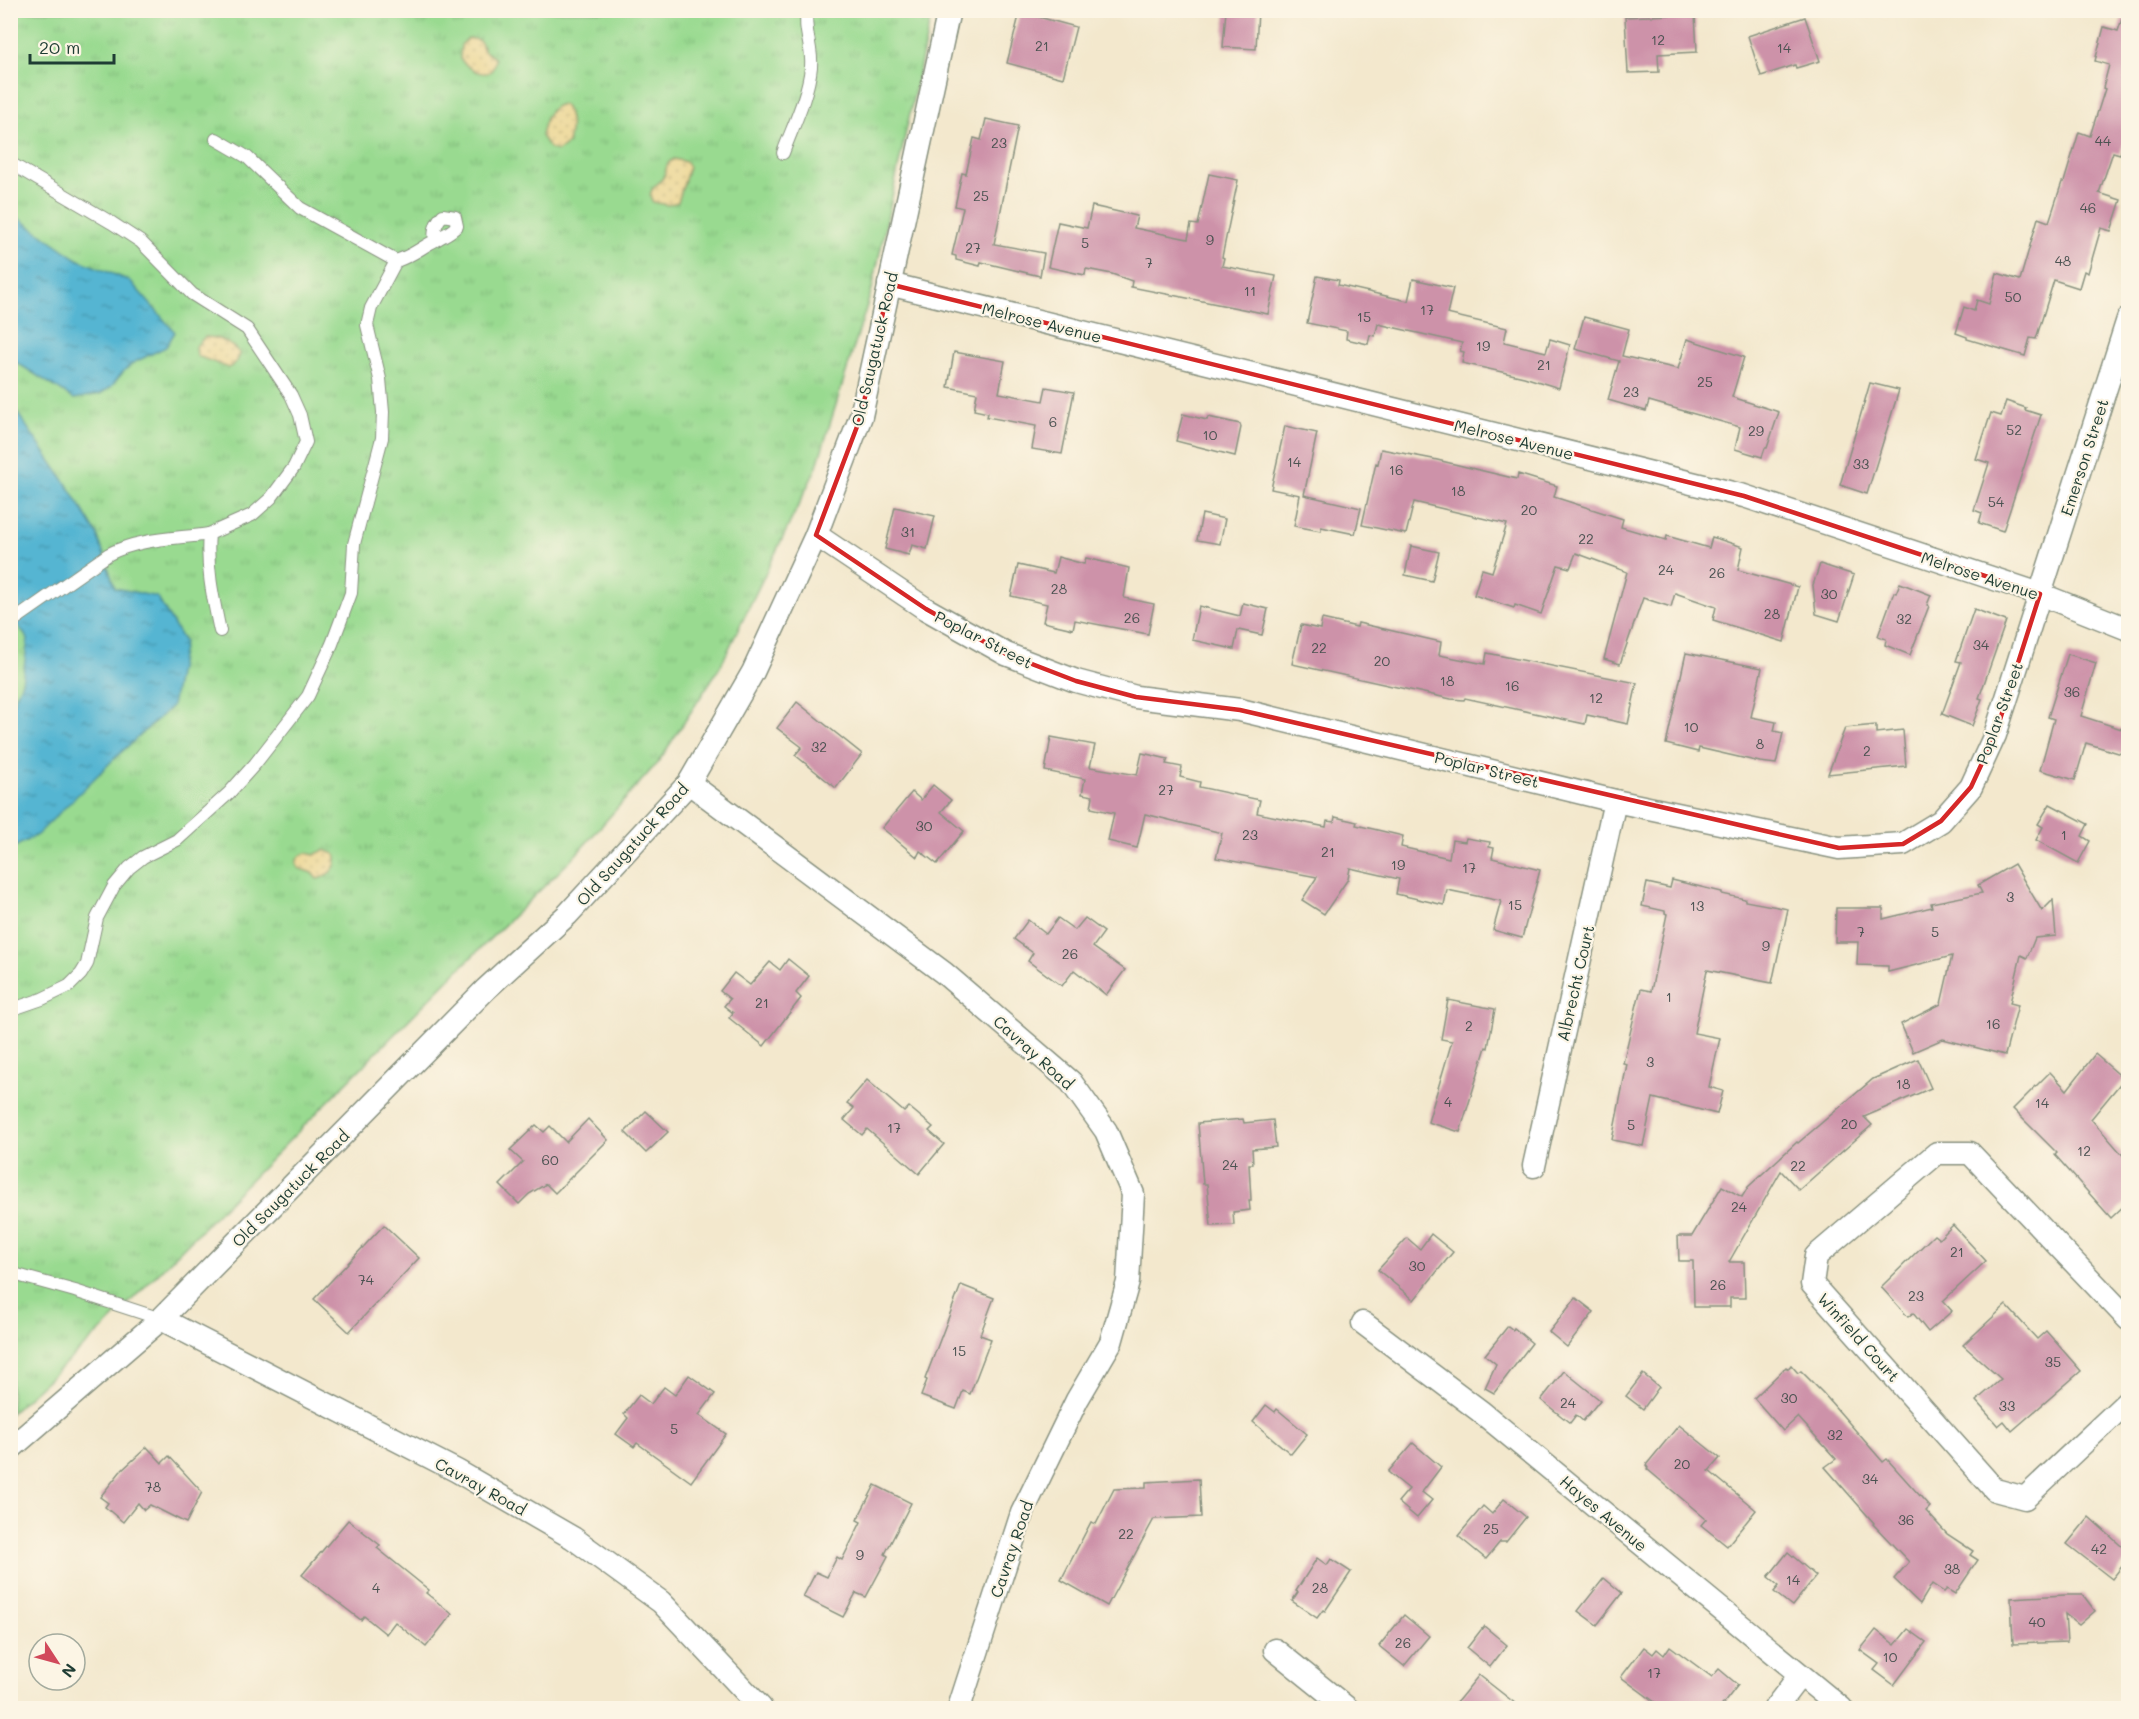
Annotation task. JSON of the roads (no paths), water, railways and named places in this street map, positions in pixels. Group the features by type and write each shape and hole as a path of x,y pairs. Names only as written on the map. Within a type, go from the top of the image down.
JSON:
{"street":[{"name":"Old Saugatuck Road","path":"10,1449 161,1319 486,989 567,915 689,783 753,672 816,535 861,416 949,10"},
{"name":"Melrose Avenue","path":"889,284 1744,496 2040,594 2128,629"},
{"name":"Emerson Street","path":"2040,594 2128,319"},
{"name":"Poplar Street","path":"816,535 926,609 1006,654 1076,681 1136,697 1240,710 1615,801 1839,848 1903,844 1941,821 1971,787 1995,735 2040,594"},
{"name":"Cavray Road","path":"689,783 944,973 1071,1082 1106,1131 1133,1194 1128,1282 1111,1342 1077,1400 1022,1513 959,1708"},
{"name":"Albrecht Court","path":"1534,1166 1615,801"},
{"name":"Winfield Court","path":"2128,1319 1970,1153 1937,1153 1816,1256 1812,1284 1995,1490 2025,1498 2128,1401"},
{"name":"Cavray Road","path":"161,1319 457,1471 573,1538 661,1602 761,1708"},
{"name":"Hayes Avenue","path":"1363,1323 1480,1411 1841,1708"},
{"path":"1275,1650 1347,1708"},
{"path":"1775,1708 1800,1675"}],"lane":[{"path":"783,153 811,66 805,21 807,10"},
{"path":"216,139 248,157 300,208 354,240 396,261"},
{"path":"10,163 85,206 141,243 192,294 247,329 291,395 300,415 306,442 294,467 271,498 252,515 209,534 146,541 123,547 109,554 10,623"},
{"path":"10,1010 42,999 69,986 81,975 87,964 97,918 114,886 129,868 143,857 177,840 229,793 255,764 308,696 332,644 351,593 354,544 382,438 383,412 380,379 367,325 370,308 396,261 414,255 435,240"},
{"path":"209,534 207,555 220,631"},
{"path":"10,1273 161,1319"}],"water":[{"path":"10,212 79,260 130,281 175,332 166,347 133,363 111,387 100,394 74,399 11,359"},
{"path":"11,406 72,492 97,534 115,588 157,597 184,642 172,706 116,757 37,835 11,849 11,707 22,682 28,639 11,616"}]}
